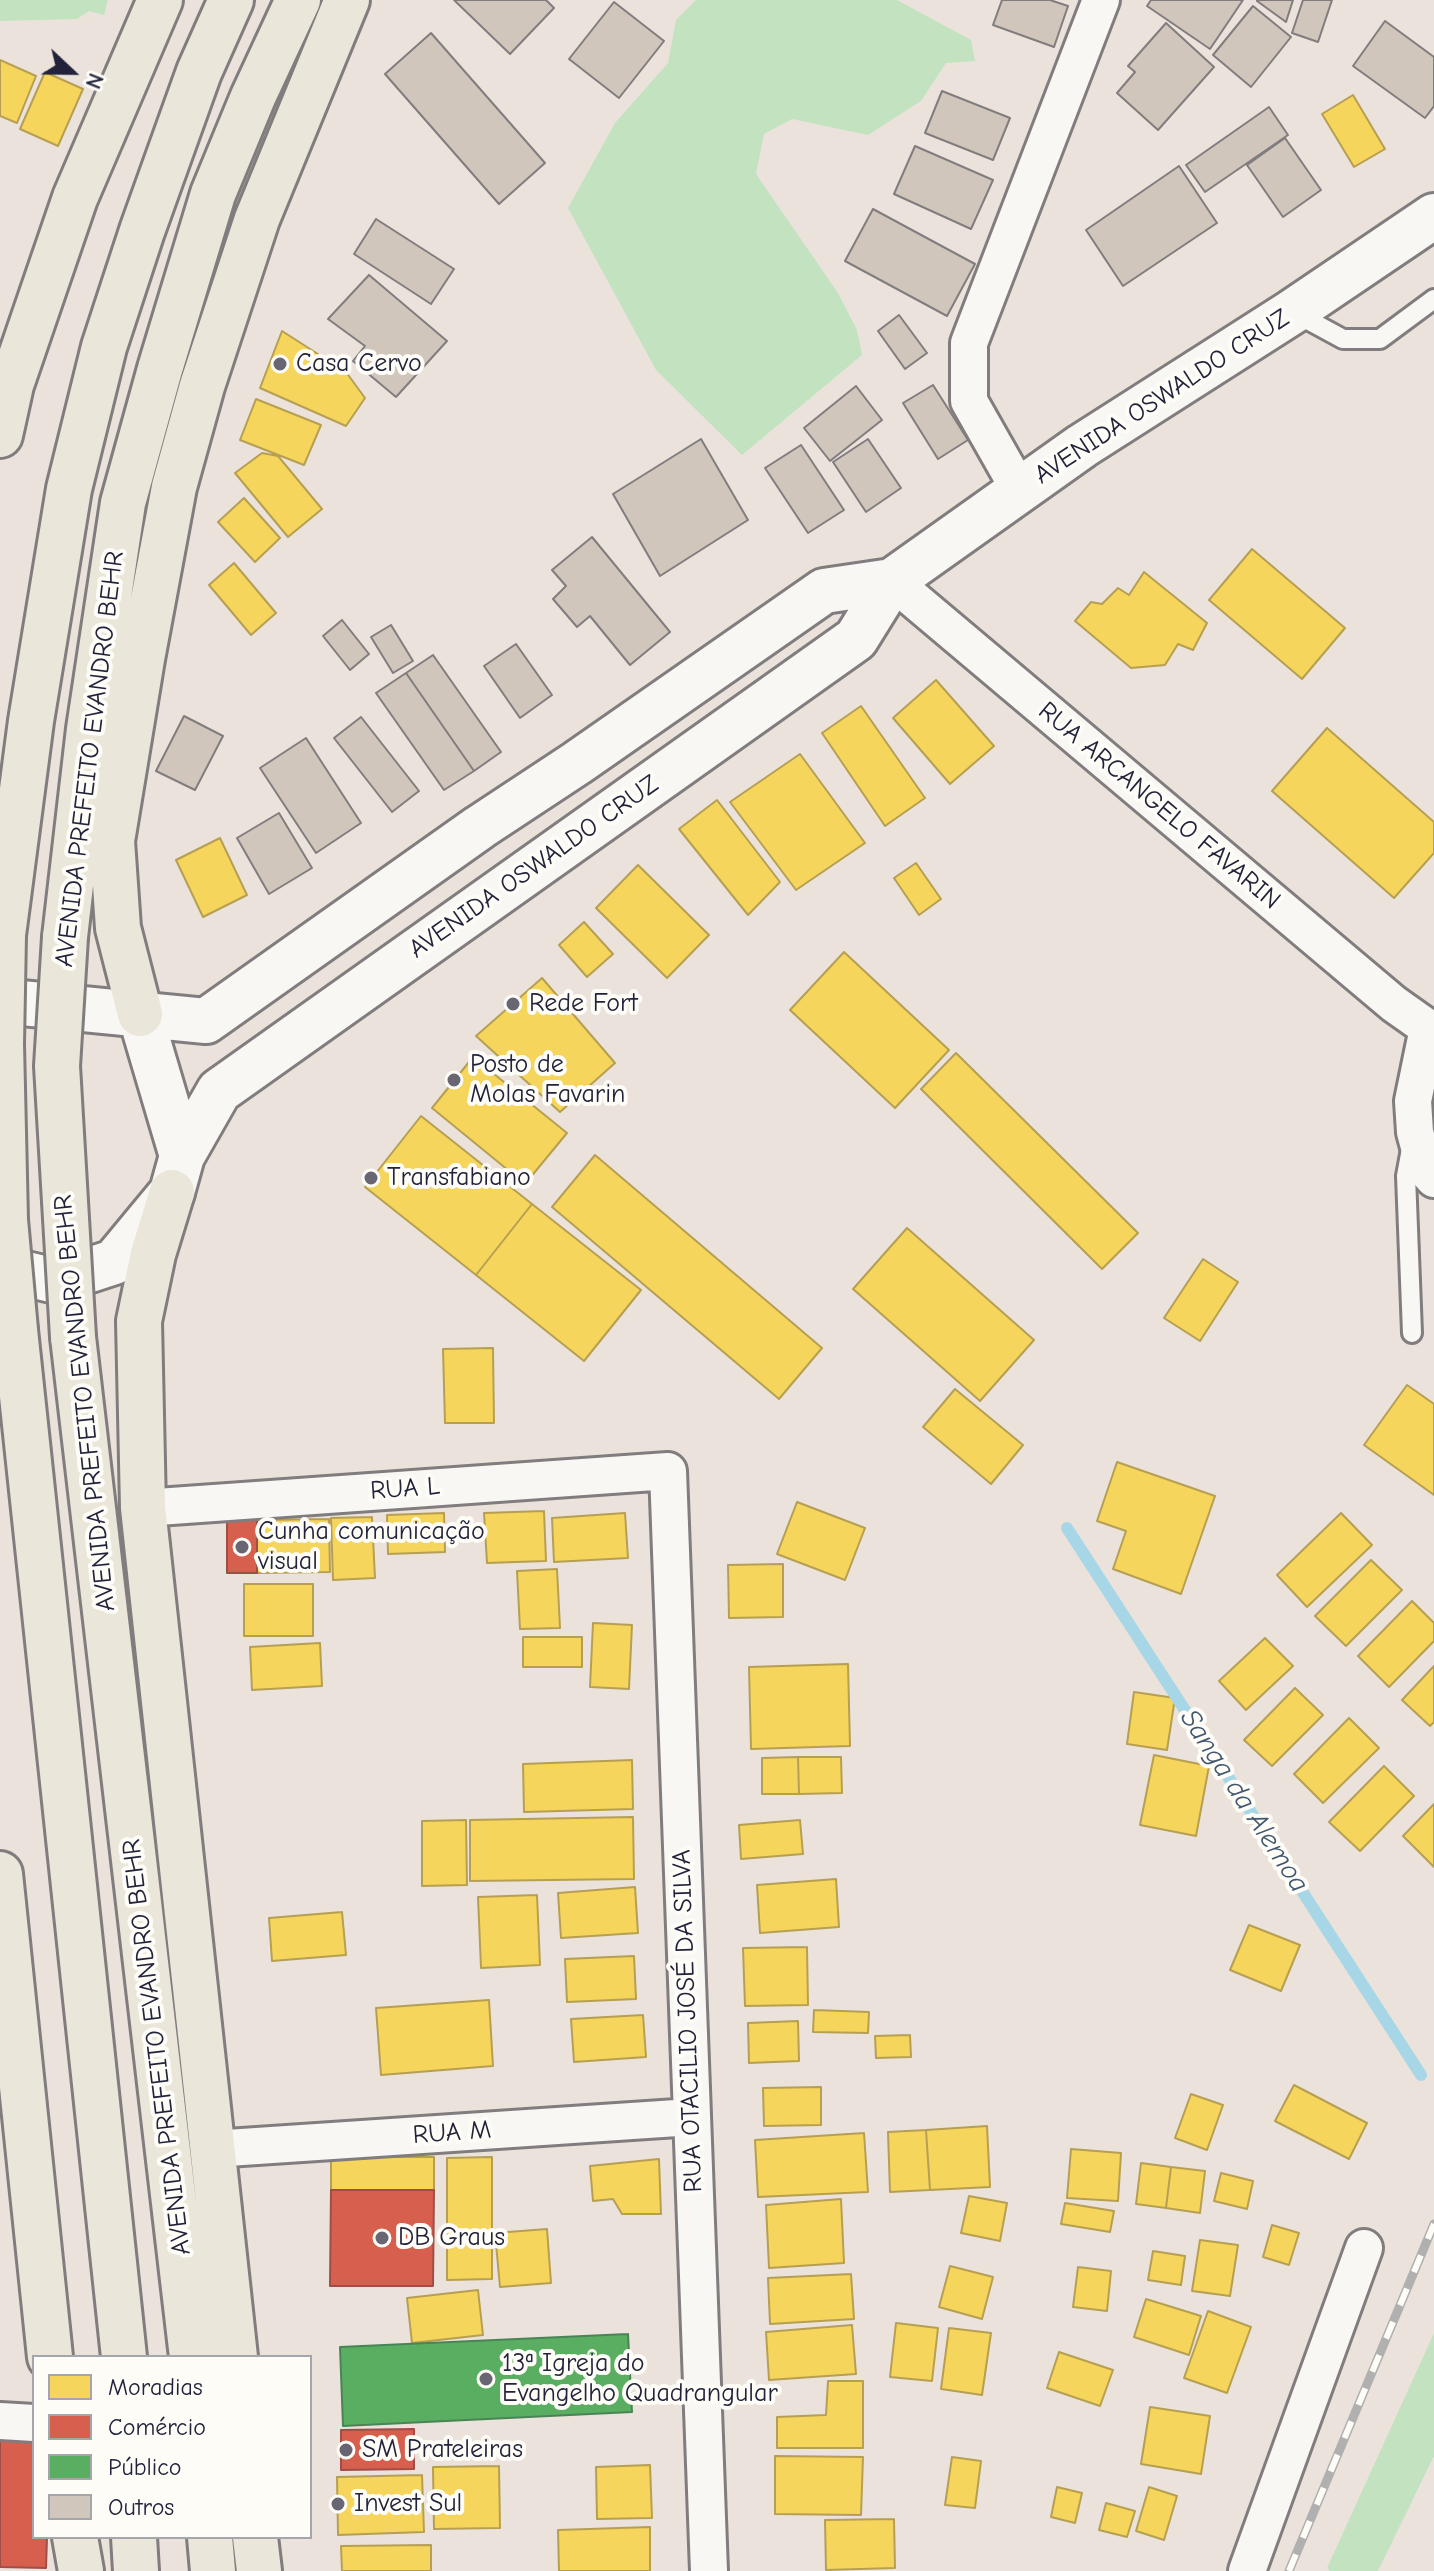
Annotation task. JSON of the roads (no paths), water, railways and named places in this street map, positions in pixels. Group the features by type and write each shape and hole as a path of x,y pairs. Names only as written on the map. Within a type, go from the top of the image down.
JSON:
{"highway":[{"path":"0,435 11,385 75,198 160,0"},
{"path":"124,2355 5,1220 1,1044 3,935 31,721 69,489 104,347 142,231 199,72 231,0"},
{"name":"AVENIDA PREFEITO EVANDRO BEHR","path":"192,2355 73,1337 57,1066 65,937 89,729 123,503 213,194 298,0"},
{"path":"140,1014 118,928 112,841 174,487 202,386 257,219 347,0"},
{"path":"177,1174 153,1254 139,1321 143,1508 235,2355"},
{"path":"0,1874 4,1958 50,2355"},
{"path":"75,2539 81,2571"},
{"path":"134,2539 136,2571"},
{"path":"210,2539 213,2571"},
{"path":"255,2539 259,2571"}],"street":[{"path":"1020,491 969,401 969,343 1101,0"},
{"name":"AVENIDA OSWALDO CRUZ","path":"0,1268 56,1281 114,1262 177,1174 219,1091 856,639 892,581 1082,446 1292,312 1434,216"},
{"name":"AVENIDA OSWALDO CRUZ","path":"7,1005 206,1021 480,827 824,591 892,581"},
{"name":"RUA ARCANGELO FAVARIN","path":"892,581 1382,994 1431,1028"},
{"path":"577,763 616,808"},
{"path":"140,1014 177,1174"},
{"path":"1431,1028 1413,1101 1415,1132 1425,1169 1434,1179"},
{"name":"RUA L","path":"143,1508 668,1471"},
{"name":"RUA OTACILIO JOSÉ DA SILVA","path":"668,1471 709,2571"},
{"name":"RUA M","path":"212,2149 692,2117"},
{"path":"1247,2571 1364,2248"},
{"path":"0,2421 32,2423"}],"lane":[{"path":"1292,312 1343,339 1380,339 1434,299"},
{"path":"1412,1333 1406,1176 1415,1132"}],"waterway":[{"name":"Sanga da Alemoa","path":"1067,1528 1421,2075"}],"railway":[{"path":"1289,2571 1434,2224"}],"place":[{"name":"Casa Cervo","path":"280,364"},
{"name":"Rede Fort","path":"513,1004"},
{"name":"Posto de Molas Favarin","path":"454,1080"},
{"name":"Transfabiano","path":"371,1178"},
{"name":"Cunha comunicação visual","path":"242,1547"},
{"name":"DB Graus","path":"382,2238"},
{"name":"13ª Igreja do Evangelho Quadrangular","path":"486,2379"},
{"name":"SM Prateleiras","path":"346,2450"},
{"name":"Invest Sul","path":"338,2504"}]}
